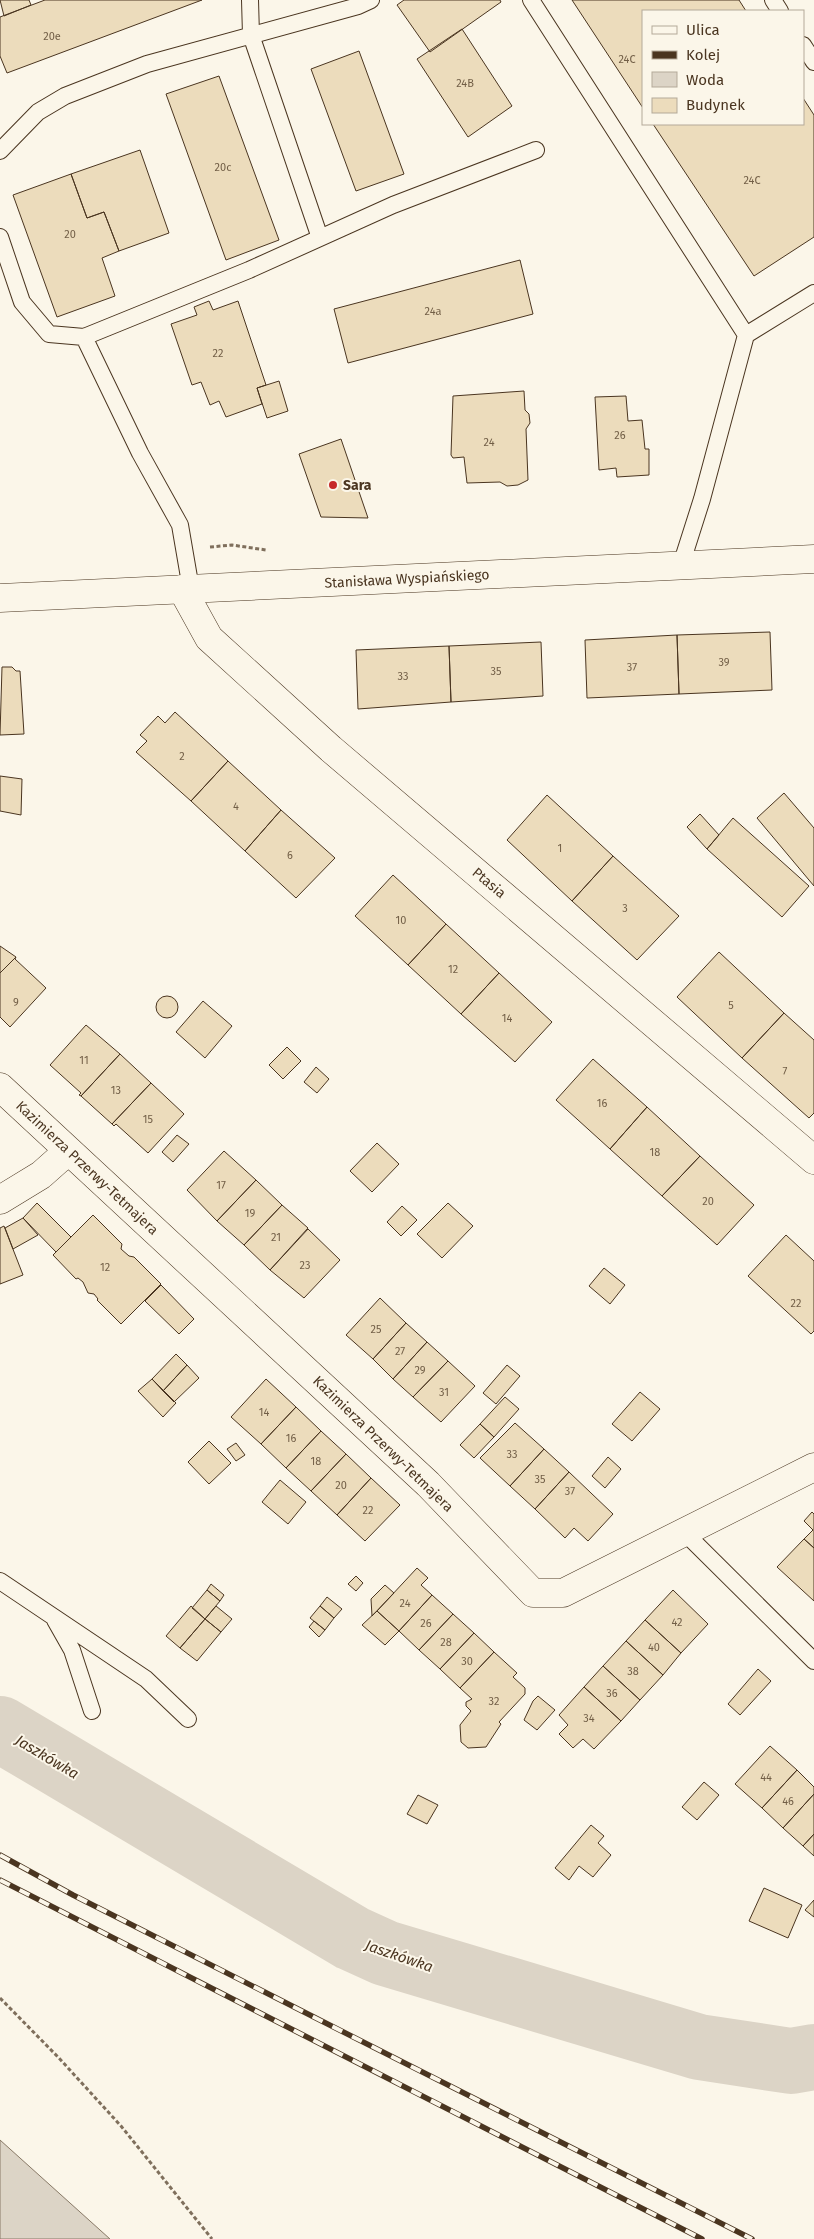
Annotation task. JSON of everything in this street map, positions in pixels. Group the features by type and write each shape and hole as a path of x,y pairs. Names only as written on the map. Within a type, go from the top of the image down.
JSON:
{"street":[{"name":"Stanisława Wyspiańskiego","path":"0,598 814,558"},
{"name":"Ptasia","path":"187,589 209,638 331,749 814,1160"},
{"name":"Kazimierza Przerwy-Tetmajera","path":"0,1087 428,1484 533,1593 563,1593 814,1467"},
{"path":"0,1200 41,1175 68,1151"}],"lane":[{"path":"250,0 251,34 320,238"},
{"path":"0,151 38,112 65,96 147,64 358,6 371,0"},
{"path":"531,0 746,334"},
{"path":"804,47 814,62"},
{"path":"0,237 22,302 49,334 84,337 249,270 393,205 536,150"},
{"path":"681,565 702,499 746,334 814,293"},
{"path":"84,337 140,453 180,525 185,549 187,589"},
{"path":"685,1533 814,1661"},
{"path":"0,1581 146,1679 188,1719"},
{"path":"54,1618 72,1650 92,1711"}],"path":[{"path":"185,549 232,545 268,550"},
{"path":"0,1998 58,2057 121,2126 212,2239"}],"water":[{"path":"0,2140 110,2239 0,2239"}],"building":[{"path":"0,0 29,0 31,5 4,16"},
{"path":"45,0 202,0 7,73 0,56 0,17"},
{"path":"404,0 500,0 501,2 430,52 397,5"},
{"path":"572,0 739,0 745,10 642,10 642,106"},
{"path":"462,29 512,106 468,137 417,59"},
{"path":"359,51 404,174 356,191 311,69"},
{"path":"219,76 279,240 226,260 166,94"},
{"path":"804,100 814,115 814,237 754,276 654,125 804,125"},
{"path":"140,150 169,233 119,251 104,212 87,218 71,174"},
{"path":"71,174 87,218 104,212 119,251 102,258 115,296 57,317 13,195"},
{"path":"520,260 533,314 348,363 334,309"},
{"path":"209,301 213,310 238,301 266,385 257,388 262,404 226,417 219,401 210,405 201,382 192,385 171,324 197,315 194,307"},
{"path":"279,381 288,411 267,418 257,388"},
{"path":"524,391 525,410 529,414 530,423 526,429 528,480 518,485 507,486 500,482 467,483 464,457 453,458 451,455 453,396"},
{"path":"626,396 628,421 642,420 645,449 649,449 649,475 617,477 616,468 599,470 595,397"},
{"name":"Sara","path":"341,439 368,518 321,517 299,454"},
{"path":"770,632 772,690 679,694 677,635"},
{"path":"677,635 679,694 587,698 585,640"},
{"path":"541,642 543,696 451,702 449,646"},
{"path":"449,646 451,702 358,709 356,650"},
{"path":"2,667 12,667 16,671 20,671 24,734 0,735"},
{"path":"175,712 228,761 191,801 136,752 147,741 140,735 158,716 165,723"},
{"path":"228,761 281,810 245,851 191,801"},
{"path":"0,776 22,779 21,815 0,811"},
{"path":"784,793 814,828 814,886 757,818"},
{"path":"547,795 613,856 572,901 507,840"},
{"path":"281,810 335,858 296,898 245,851"},
{"path":"700,814 719,835 707,849 687,827"},
{"path":"733,818 809,886 782,917 707,849"},
{"path":"613,856 679,916 637,960 572,901"},
{"path":"393,875 446,924 408,965 355,916"},
{"path":"446,924 499,973 461,1014 408,965"},
{"path":"0,946 16,957 0,973"},
{"path":"719,952 784,1013 742,1058 677,997"},
{"path":"16,957 15,959 46,988 10,1027 0,1017 0,973"},
{"path":"499,973 552,1022 515,1062 461,1014"},
{"path":"167,996 175,999 178,1007 175,1015 167,1018 159,1015 156,1007 159,999"},
{"path":"203,1001 232,1026 205,1058 176,1032"},
{"path":"784,1013 814,1040 814,1113 809,1118 742,1058"},
{"path":"86,1025 120,1054 81,1096 79,1095 81,1093 50,1065"},
{"path":"287,1047 301,1061 283,1079 269,1065"},
{"path":"120,1054 151,1083 112,1124 81,1096"},
{"path":"593,1059 647,1107 610,1149 556,1100"},
{"path":"316,1067 329,1079 317,1093 304,1082"},
{"path":"151,1083 184,1114 148,1153 116,1124 114,1126 112,1124"},
{"path":"647,1107 700,1156 662,1196 610,1149"},
{"path":"177,1135 189,1144 173,1162 162,1152"},
{"path":"377,1143 399,1164 372,1192 350,1171"},
{"path":"224,1151 256,1180 217,1221 187,1190"},
{"path":"700,1156 754,1205 717,1245 662,1196"},
{"path":"256,1180 282,1205 244,1245 217,1221"},
{"path":"37,1203 71,1237 56,1252 23,1218"},
{"path":"448,1203 473,1226 442,1258 417,1234"},
{"path":"282,1205 308,1228 270,1270 244,1245"},
{"path":"402,1206 417,1220 401,1236 387,1222"},
{"path":"93,1215 122,1244 121,1249 129,1256 134,1257 161,1284 121,1324 97,1300 94,1294 88,1293 83,1282 78,1278 76,1279 53,1255"},
{"path":"23,1218 38,1235 13,1249 5,1228"},
{"path":"4,1226 23,1275 0,1284 0,1228"},
{"path":"308,1229 340,1260 304,1298 270,1270"},
{"path":"786,1235 814,1261 814,1331 811,1334 748,1276"},
{"path":"604,1268 625,1285 610,1304 589,1286"},
{"path":"161,1285 194,1319 179,1334 145,1301"},
{"path":"380,1298 406,1323 373,1359 346,1335"},
{"path":"406,1323 427,1342 393,1379 373,1359"},
{"path":"427,1342 448,1361 413,1397 393,1379"},
{"path":"176,1354 187,1365 163,1391 152,1379"},
{"path":"448,1361 475,1386 441,1422 413,1397"},
{"path":"187,1365 199,1378 174,1402 163,1391"},
{"path":"507,1365 520,1376 496,1404 483,1393"},
{"path":"152,1379 176,1403 163,1417 138,1391"},
{"path":"266,1379 296,1407 261,1444 231,1417"},
{"path":"640,1392 660,1409 632,1441 612,1424"},
{"path":"505,1397 519,1409 494,1437 480,1424"},
{"path":"296,1407 321,1431 286,1468 261,1444"},
{"path":"515,1423 544,1449 510,1486 480,1458"},
{"path":"480,1424 494,1437 474,1458 460,1445"},
{"path":"321,1431 346,1454 311,1491 286,1468"},
{"path":"209,1441 231,1463 209,1484 188,1462"},
{"path":"236,1443 245,1455 236,1461 227,1449"},
{"path":"544,1449 569,1472 535,1509 510,1486"},
{"path":"346,1454 371,1478 337,1515 311,1491"},
{"path":"608,1457 621,1469 605,1488 592,1476"},
{"path":"569,1472 613,1514 588,1541 574,1528 565,1538 535,1509"},
{"path":"371,1478 400,1505 365,1541 337,1515"},
{"path":"280,1480 306,1502 288,1524 262,1502"},
{"path":"812,1512 814,1514 814,1548 804,1539 813,1530 804,1521"},
{"path":"804,1539 814,1548 814,1601 777,1567"},
{"path":"417,1568 428,1578 421,1585 432,1595 399,1631 377,1611"},
{"path":"356,1576 363,1583 356,1591 348,1584"},
{"path":"211,1584 224,1595 220,1601 207,1590"},
{"path":"385,1585 394,1593 372,1616 371,1599"},
{"path":"207,1590 220,1601 205,1619 192,1608"},
{"path":"673,1590 708,1624 681,1653 645,1620"},
{"path":"432,1595 453,1614 419,1650 399,1631"},
{"path":"327,1597 342,1609 334,1618 320,1606"},
{"path":"191,1606 205,1619 180,1648 166,1636"},
{"path":"216,1606 232,1619 221,1632 205,1619"},
{"path":"320,1606 334,1618 325,1630 310,1618"},
{"path":"377,1611 399,1631 385,1645 362,1625"},
{"path":"453,1614 474,1633 440,1669 419,1650"},
{"path":"205,1619 221,1632 197,1661 180,1648"},
{"path":"645,1620 681,1653 663,1675 626,1641"},
{"path":"314,1621 325,1630 319,1637 309,1627"},
{"path":"474,1633 494,1652 460,1688 440,1669"},
{"path":"626,1641 663,1675 640,1700 603,1666"},
{"path":"494,1652 517,1673 513,1677 525,1688 525,1694 499,1722 501,1724 486,1747 468,1748 461,1742 460,1725 471,1711 466,1706 466,1702 472,1699 460,1688"},
{"path":"603,1666 640,1700 621,1721 584,1687"},
{"path":"758,1669 771,1681 740,1715 728,1704"},
{"path":"584,1687 621,1721 594,1749 583,1739 573,1748 559,1734 568,1725 559,1715"},
{"path":"538,1696 555,1710 537,1730 524,1720 533,1701"},
{"path":"770,1746 797,1770 762,1808 735,1784"},
{"path":"797,1770 814,1787 814,1794 783,1828 762,1808"},
{"path":"704,1782 719,1795 697,1820 682,1807"},
{"path":"814,1794 814,1834 803,1846 783,1828"},
{"path":"418,1795 438,1805 427,1824 407,1814"},
{"path":"591,1825 604,1836 598,1843 611,1855 593,1877 579,1866 569,1880 555,1868"},
{"path":"814,1834 814,1856 803,1846"},
{"path":"764,1888 802,1905 788,1938 749,1921"},
{"path":"814,1900 814,1917 805,1910"}],"waterway":[{"name":"Jaszkówka","path":"0,1729 352,1938 385,1953 699,2047 791,2061 814,2057"}],"railway":[{"path":"0,1855 73,1895 752,2239"},
{"path":"0,1880 702,2239"}],"place":[{"name":"Sara","path":"333,485"}]}
